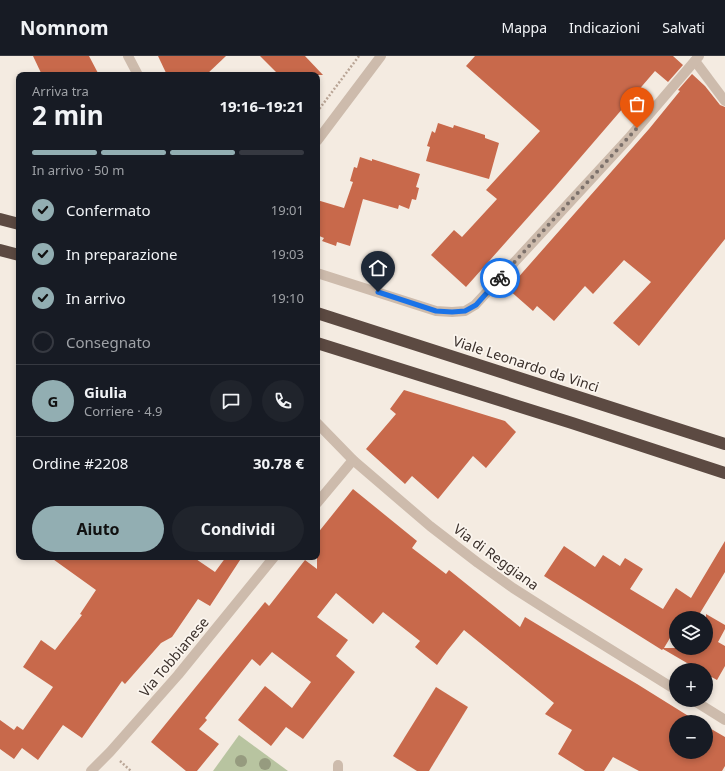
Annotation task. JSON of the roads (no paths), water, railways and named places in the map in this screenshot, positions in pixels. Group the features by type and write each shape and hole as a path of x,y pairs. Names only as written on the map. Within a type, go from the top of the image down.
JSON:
{"highway":[{"path":"0,219 16,223"},
{"path":"0,250 16,254"},
{"name":"Viale Leonardo da Vinci","path":"320,314 725,444"},
{"path":"320,344 725,473"}],"street":[{"path":"128,56 136,72"},
{"path":"320,138 381,56"},
{"path":"320,274 436,311 465,311 476,305 628,139 697,59 725,101"},
{"name":"Via di Reggiana","path":"320,426 353,460 430,526 478,563 513,588 669,686"},
{"path":"320,500 353,460"},
{"name":"Via Tobbianese","path":"91,771 110,752 178,675 272,560"},
{"path":"704,707 725,720"}]}
